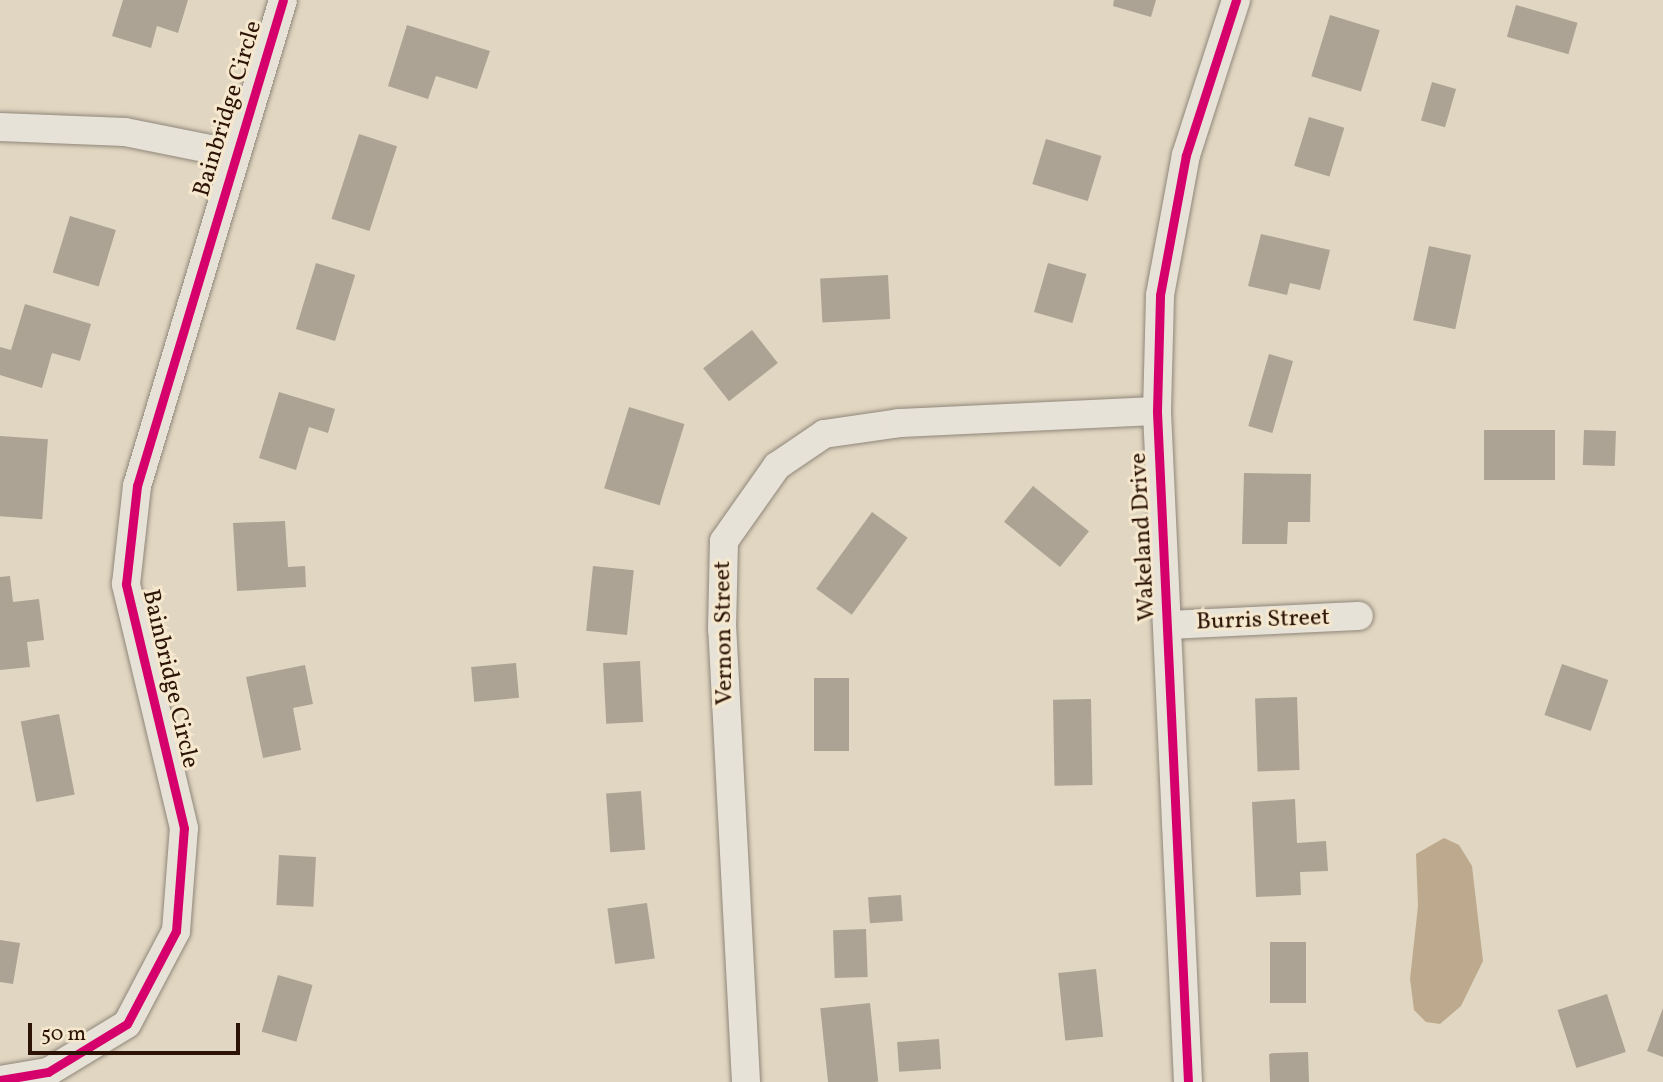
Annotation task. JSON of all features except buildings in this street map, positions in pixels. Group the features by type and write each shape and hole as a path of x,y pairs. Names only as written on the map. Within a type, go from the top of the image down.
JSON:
{"street":[{"name":"Bainbridge Circle","path":"0,1080 48,1072 127,1024 176,931 184,828 126,584 137,486 283,0"},
{"name":"Wakeland Drive","path":"1188,1082 1157,411 1160,295 1186,155 1236,0"},
{"name":"Bainbridge Circle","path":"0,127 125,132 235,154"},
{"name":"Vernon Street","path":"746,1082 722,629 724,541 777,466 824,434 899,423 1157,411"},
{"name":"Burris Street","path":"1167,625 1359,616"}],"shaded area":[{"path":"1444,838 1459,845 1472,866 1483,961 1461,1006 1440,1024 1426,1022 1414,1010 1410,979 1418,906 1416,854"}],"cycle path":[{"path":"0,1080 48,1072 127,1024 176,931 184,828 126,584 137,486 283,0"},
{"path":"1188,1082 1157,411 1160,295 1186,155 1236,0"}]}
